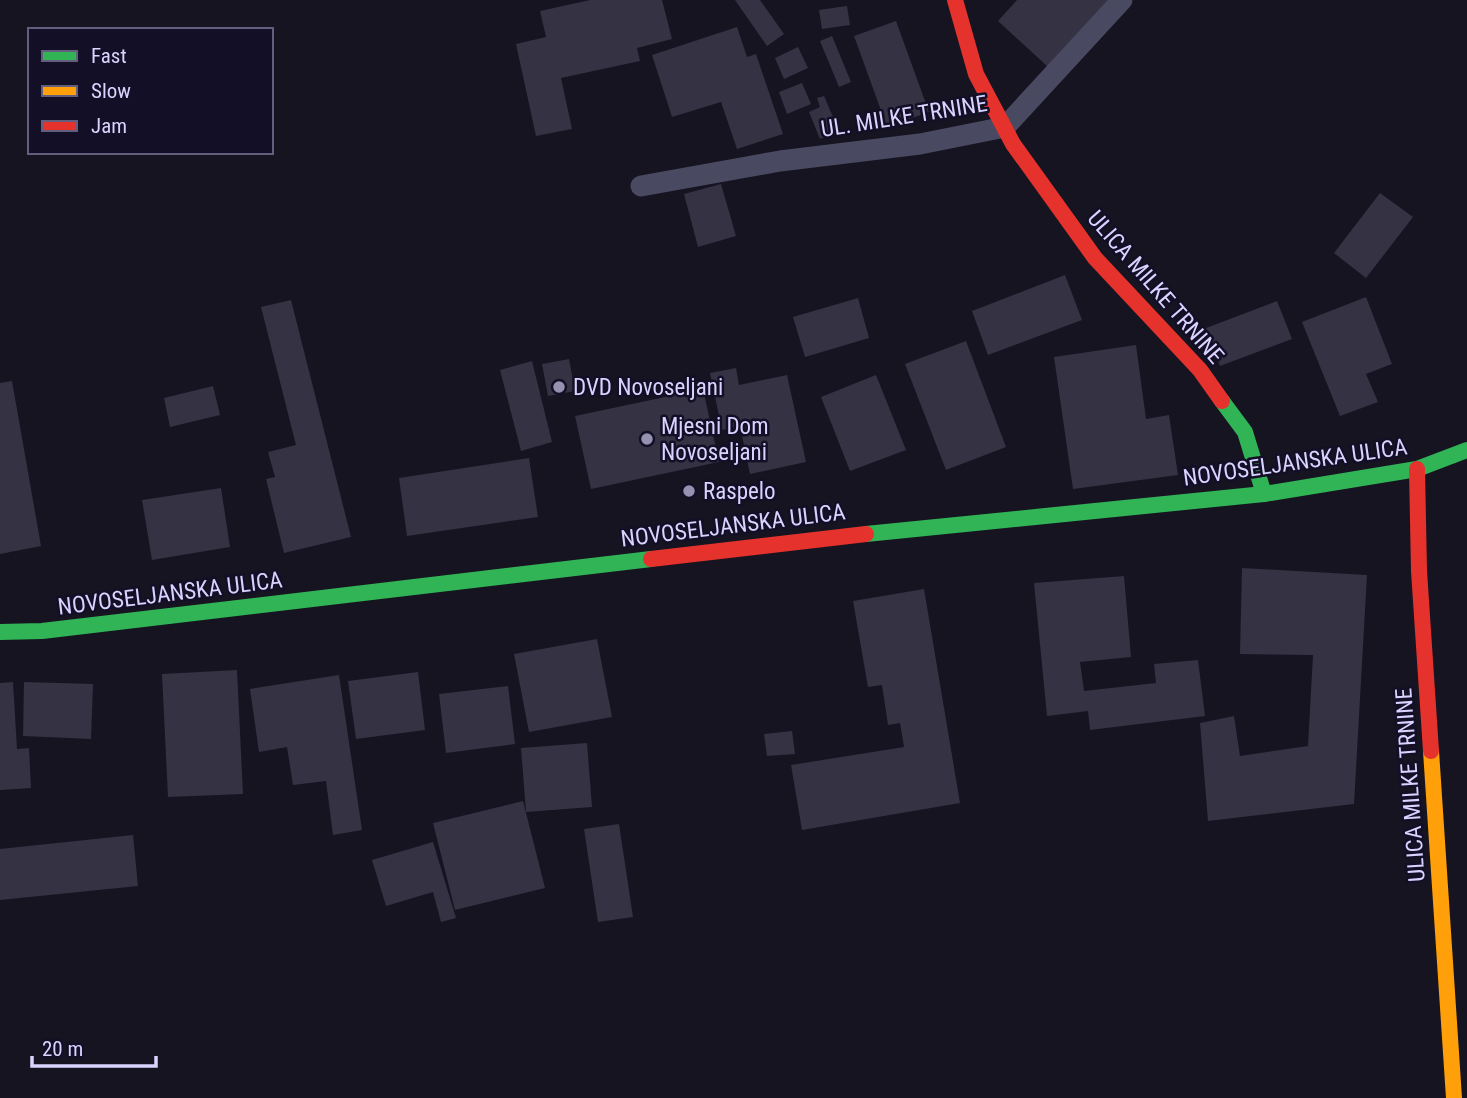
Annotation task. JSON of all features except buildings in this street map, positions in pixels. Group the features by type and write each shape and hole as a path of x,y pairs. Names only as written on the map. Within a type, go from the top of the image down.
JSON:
{"main road":[{"name":"ULICA MILKE TRNINE","path":"955,0 976,74 1005,127 1094,258 1200,370 1245,432 1264,494"},
{"name":"NOVOSELJANSKA ULICA","path":"0,632 42,631 244,608 954,523 1264,494 1417,469 1467,450"},
{"name":"ULICA MILKE TRNINE","path":"1417,469 1419,571 1454,1098"}],"lane":[{"name":"UL. MILKE TRNINE","path":"641,186 780,161 920,144 1005,127 1122,0"}],"traffic: fast":[{"path":"1222,401 1245,432 1264,494"},
{"path":"866,534 1264,494 1417,469 1467,450"},
{"path":"0,632 42,631 651,559"}],"traffic: slow":[{"path":"1431,751 1454,1098"}],"traffic: jam":[{"path":"955,0 976,74 1013,144 1095,258 1200,370 1222,401"},
{"path":"1417,469 1419,571 1431,751"},
{"path":"651,559 866,534"}],"place":[{"name":"DVD Novoseljani","path":"559,387"},
{"name":"Mjesni Dom Novoseljani","path":"647,439"},
{"name":"Raspelo","path":"689,491"}]}
